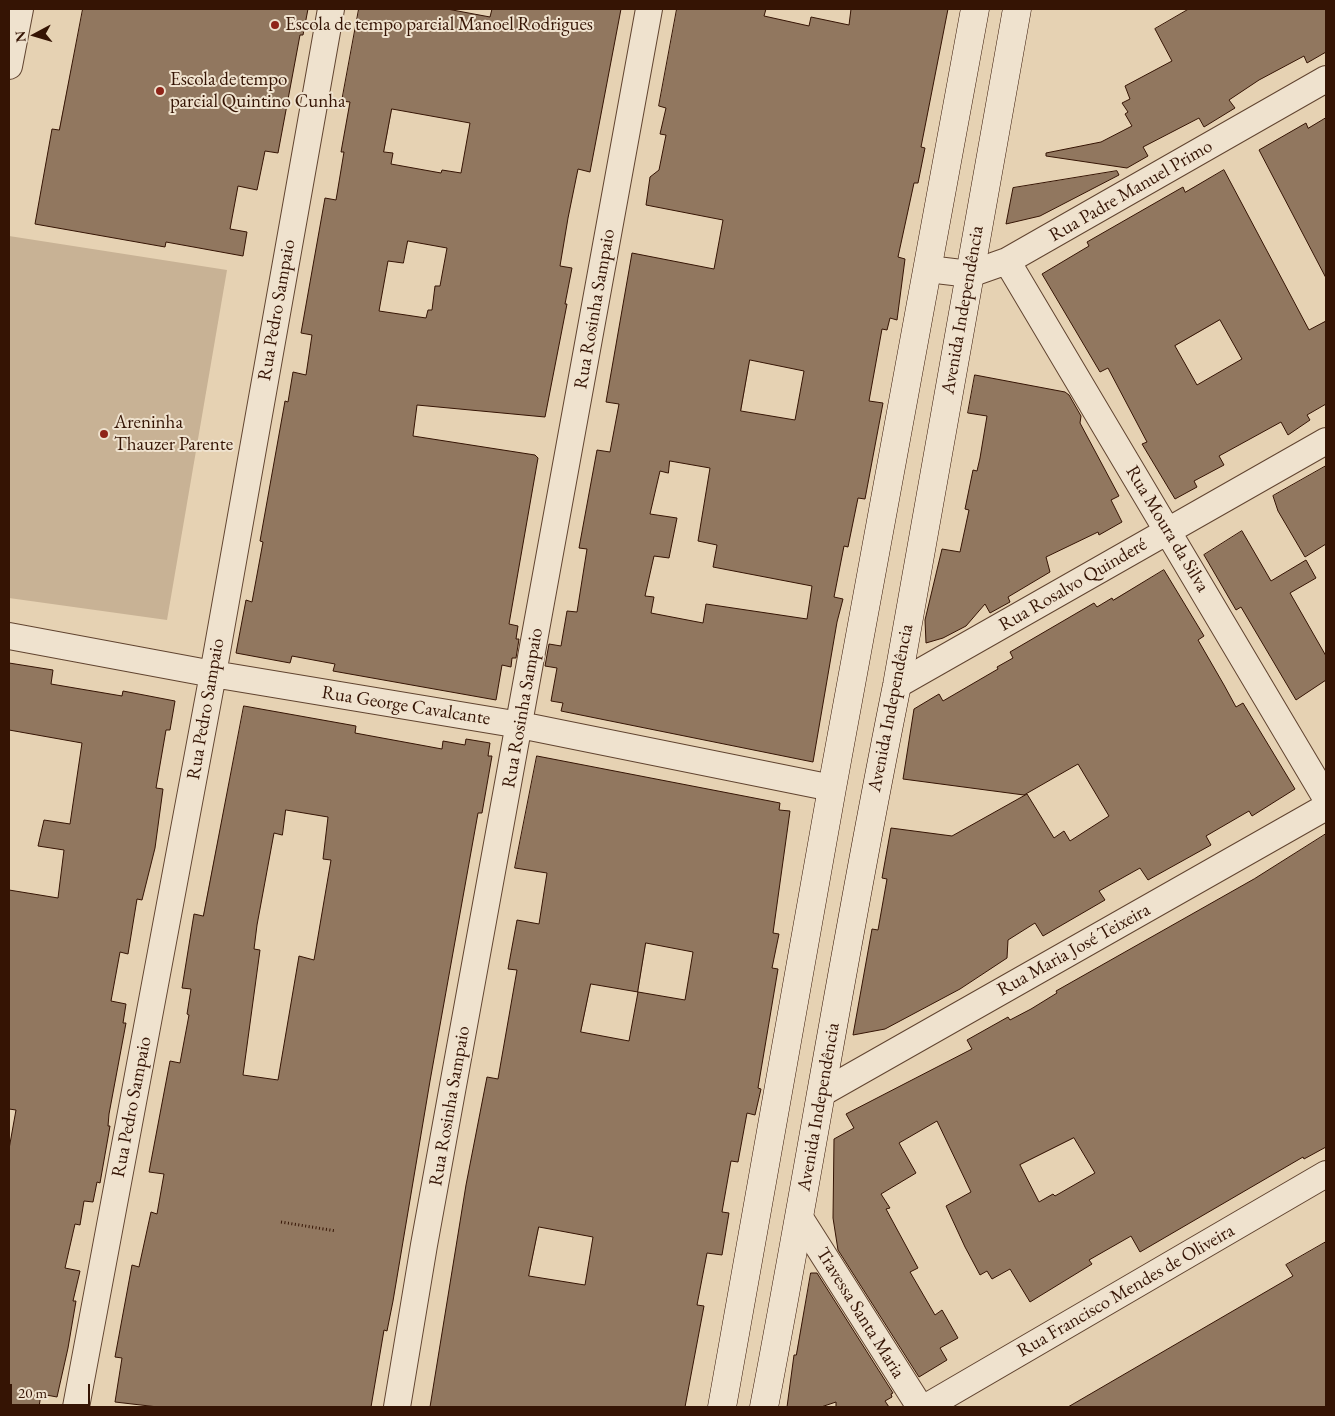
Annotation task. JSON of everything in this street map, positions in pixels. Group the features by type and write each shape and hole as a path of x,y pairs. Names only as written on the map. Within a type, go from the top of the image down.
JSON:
{"main road":[{"path":"722,1407 832,788 975,9"},
{"name":"Avenida Independência","path":"764,1407 800,1218 875,790 897,685 1017,9"}],"street":[{"path":"9,66 20,9"},
{"name":"Rua Pedro Sampaio","path":"76,1407 213,674 331,9"},
{"name":"Rua Rosinha Sampaio","path":"397,1407 424,1245 649,9"},
{"name":"Rua Padre Manuel Primo","path":"928,269 970,274 1007,261 1326,79"},
{"name":"Rua Moura da Silva","path":"1007,261 1326,798"},
{"name":"Rua Rosalvo Quinderé","path":"897,685 1326,441"},
{"name":"Rua George Cavalcante","path":"9,636 213,674 520,725 832,788"},
{"name":"Rua Maria José Teixeira","path":"822,1093 1326,807"},
{"name":"Rua Francisco Mendes de Oliveira","path":"926,1407 1326,1174"},
{"name":"Travessa Santa Maria","path":"800,1218 920,1407"}],"path":[{"path":"281,1222 336,1231"}],"shaded area":[{"name":"Areninha Thauzer Parente","path":"9,236 227,270 167,620 9,598"}],"building":[{"name":"Escola de tempo parcial Quintino Cunha","path":"83,9 308,9 303,35 300,35 278,153 265,151 257,190 238,186 230,229 247,232 243,256 166,242 165,247 35,224 52,129 59,130"},
{"path":"359,9 447,9 490,17 492,9 621,9 590,172 578,169 568,218 560,266 572,268 545,417 417,405 413,436 535,455 538,458 509,624 518,626 516,639 519,639 516,658 512,658 511,667 502,665 496,700 333,671 335,664 292,656 290,663 236,653 246,600 252,602 263,542 260,541 285,401 288,402 293,372 306,375 312,335 301,333 325,198 336,200 344,152 341,152 350,102 342,101","holes":["392,109 470,123 461,173 442,170 441,173 391,164 393,153 384,152","408,241 447,248 440,286 435,286 432,310 428,310 426,318 379,311 388,261 403,263"]},
{"path":"677,9 766,9 764,16 809,26 811,17 849,25 851,9 948,9 921,147 925,148 918,183 914,183 898,257 905,259 897,320 890,318 887,330 882,329 869,401 883,403 865,499 858,498 848,547 844,546 834,597 843,599 837,622 813,762 561,711 563,703 551,701 557,668 545,666 549,644 561,646 567,611 577,612 587,549 579,548 597,450 610,452 619,404 606,402 632,253 714,269 723,220 646,205 650,177 659,170 666,135 660,134 666,108 659,106","holes":["750,360 804,371 795,420 741,411","670,461 710,468 698,541 717,545 713,567 812,586 807,619 706,604 703,623 651,613 654,597 645,596 654,556 669,558 677,518 650,514 660,471 668,473"]},
{"path":"1189,9 1326,9 1326,52 1307,63 1304,56 1259,80 1229,100 1235,108 1204,127 1199,118 1143,147 1148,156 1127,168 1046,156 1046,153 1101,142 1132,126 1125,114 1128,112 1122,103 1130,99 1125,86 1172,61 1155,29"},
{"path":"1326,118 1326,278 1259,150 1306,123 1308,128"},
{"path":"1224,170 1309,330 1326,321 1326,404 1307,415 1310,420 1288,435 1281,422 1219,456 1224,465 1194,481 1197,487 1175,499 1142,444 1147,442 1108,368 1100,372 1042,274 1089,246 1087,242 1183,187 1185,192","holes":["1220,320 1242,359 1197,385 1175,346"]},
{"path":"1117,171 1119,175 1040,216 1006,224 1013,188"},
{"path":"975,375 1065,392 1069,395 1081,416 1080,423 1119,496 1111,500 1122,522 1099,535 1098,532 1046,557 1050,572 1008,597 1010,602 990,613 985,604 966,626 943,638 926,643 925,620 942,549 960,552 969,510 965,509 973,470 977,471 980,458 987,416 968,413"},
{"path":"1326,466 1326,544 1305,557 1278,511 1273,496"},
{"path":"1242,531 1271,581 1306,560 1316,578 1290,593 1326,656 1326,680 1296,700 1241,607 1236,610 1204,555"},
{"path":"1164,570 1204,636 1198,640 1236,707 1243,703 1295,789 1252,816 1249,811 1206,836 1211,845 1148,880 1140,868 1099,891 1105,900 1043,936 1035,923 1008,940 1007,958 960,989 885,1029 853,1035 872,929 878,930 887,879 882,878 891,828 952,836 1027,794 1054,838 1064,831 1070,841 1109,816 1078,764 1024,795 903,779 914,709 939,694 943,701 998,669 997,667 1013,658 1010,652 1094,603 1097,607 1112,598 1113,600"},
{"path":"9,663 53,670 51,684 122,696 123,691 175,701 170,730 166,730 156,788 163,789 155,848 142,900 137,899 128,954 120,952 111,1001 126,1004 123,1023 126,1023 109,1114 108,1126 110,1126 100,1183 97,1182 93,1202 84,1201 80,1225 75,1224 65,1268 80,1271 73,1301 76,1301 68,1348 57,1397 41,1394 39,1407 9,1407 9,1149 16,1110 9,1109 9,890 58,898 64,850 38,846 44,820 70,824 82,743 9,730"},
{"path":"244,706 356,726 355,733 442,749 443,741 465,745 466,739 490,743 488,756 492,756 482,813 478,813 393,1301 387,1331 384,1330 371,1407 158,1407 115,1402 122,1358 115,1357 132,1265 139,1267 151,1212 157,1214 164,1174 149,1172 170,1061 180,1063 189,1015 187,1014 191,989 182,988 194,914 203,916","holes":["286,810 328,817 323,859 331,860 314,960 299,956 278,1080 243,1075 260,950 254,949 257,925 274,833 282,835"]},
{"path":"537,756 780,803 779,810 790,811 773,933 779,934 772,968 778,969 758,1088 761,1089 755,1115 747,1113 738,1162 731,1161 722,1212 729,1213 722,1255 707,1253 697,1305 704,1306 685,1407 430,1407 466,1185 487,1077 498,1079 517,970 508,969 517,920 539,924 547,873 515,868","holes":["646,943 693,952 685,1000 638,992","591,984 638,992 629,1041 581,1032","539,1227 593,1237 585,1285 529,1276"]},
{"path":"1326,834 1326,1147 1304,1159 1303,1157 1140,1252 1131,1236 1089,1260 1092,1264 1030,1302 1010,1269 992,1279 987,1271 980,1275 965,1247 946,1206 971,1192 937,1121 899,1143 916,1173 881,1194 890,1208 886,1209 918,1268 910,1272 935,1315 942,1310 958,1338 940,1348 947,1360 919,1377 838,1250 833,1218 834,1139 854,1128 846,1114 972,1049 967,1040 1008,1017 1010,1020 1031,1009 1057,993 1056,991 1254,879","holes":["1074,1138 1095,1173 1055,1196 1053,1194 1039,1202 1020,1165"]},
{"path":"1326,1242 1326,1407 1068,1407 1293,1276 1286,1265"},
{"path":"811,1273 817,1273 893,1393 891,1394 892,1397 885,1401 889,1407 836,1407 836,1402 821,1407 787,1407 794,1355 796,1355"}],"place":[{"name":"Escola de tempo parcial Manoel Rodrigues","path":"275,25"},
{"name":"Escola de tempo parcial Quintino Cunha","path":"160,91"},
{"name":"Areninha Thauzer Parente","path":"104,434"}]}
